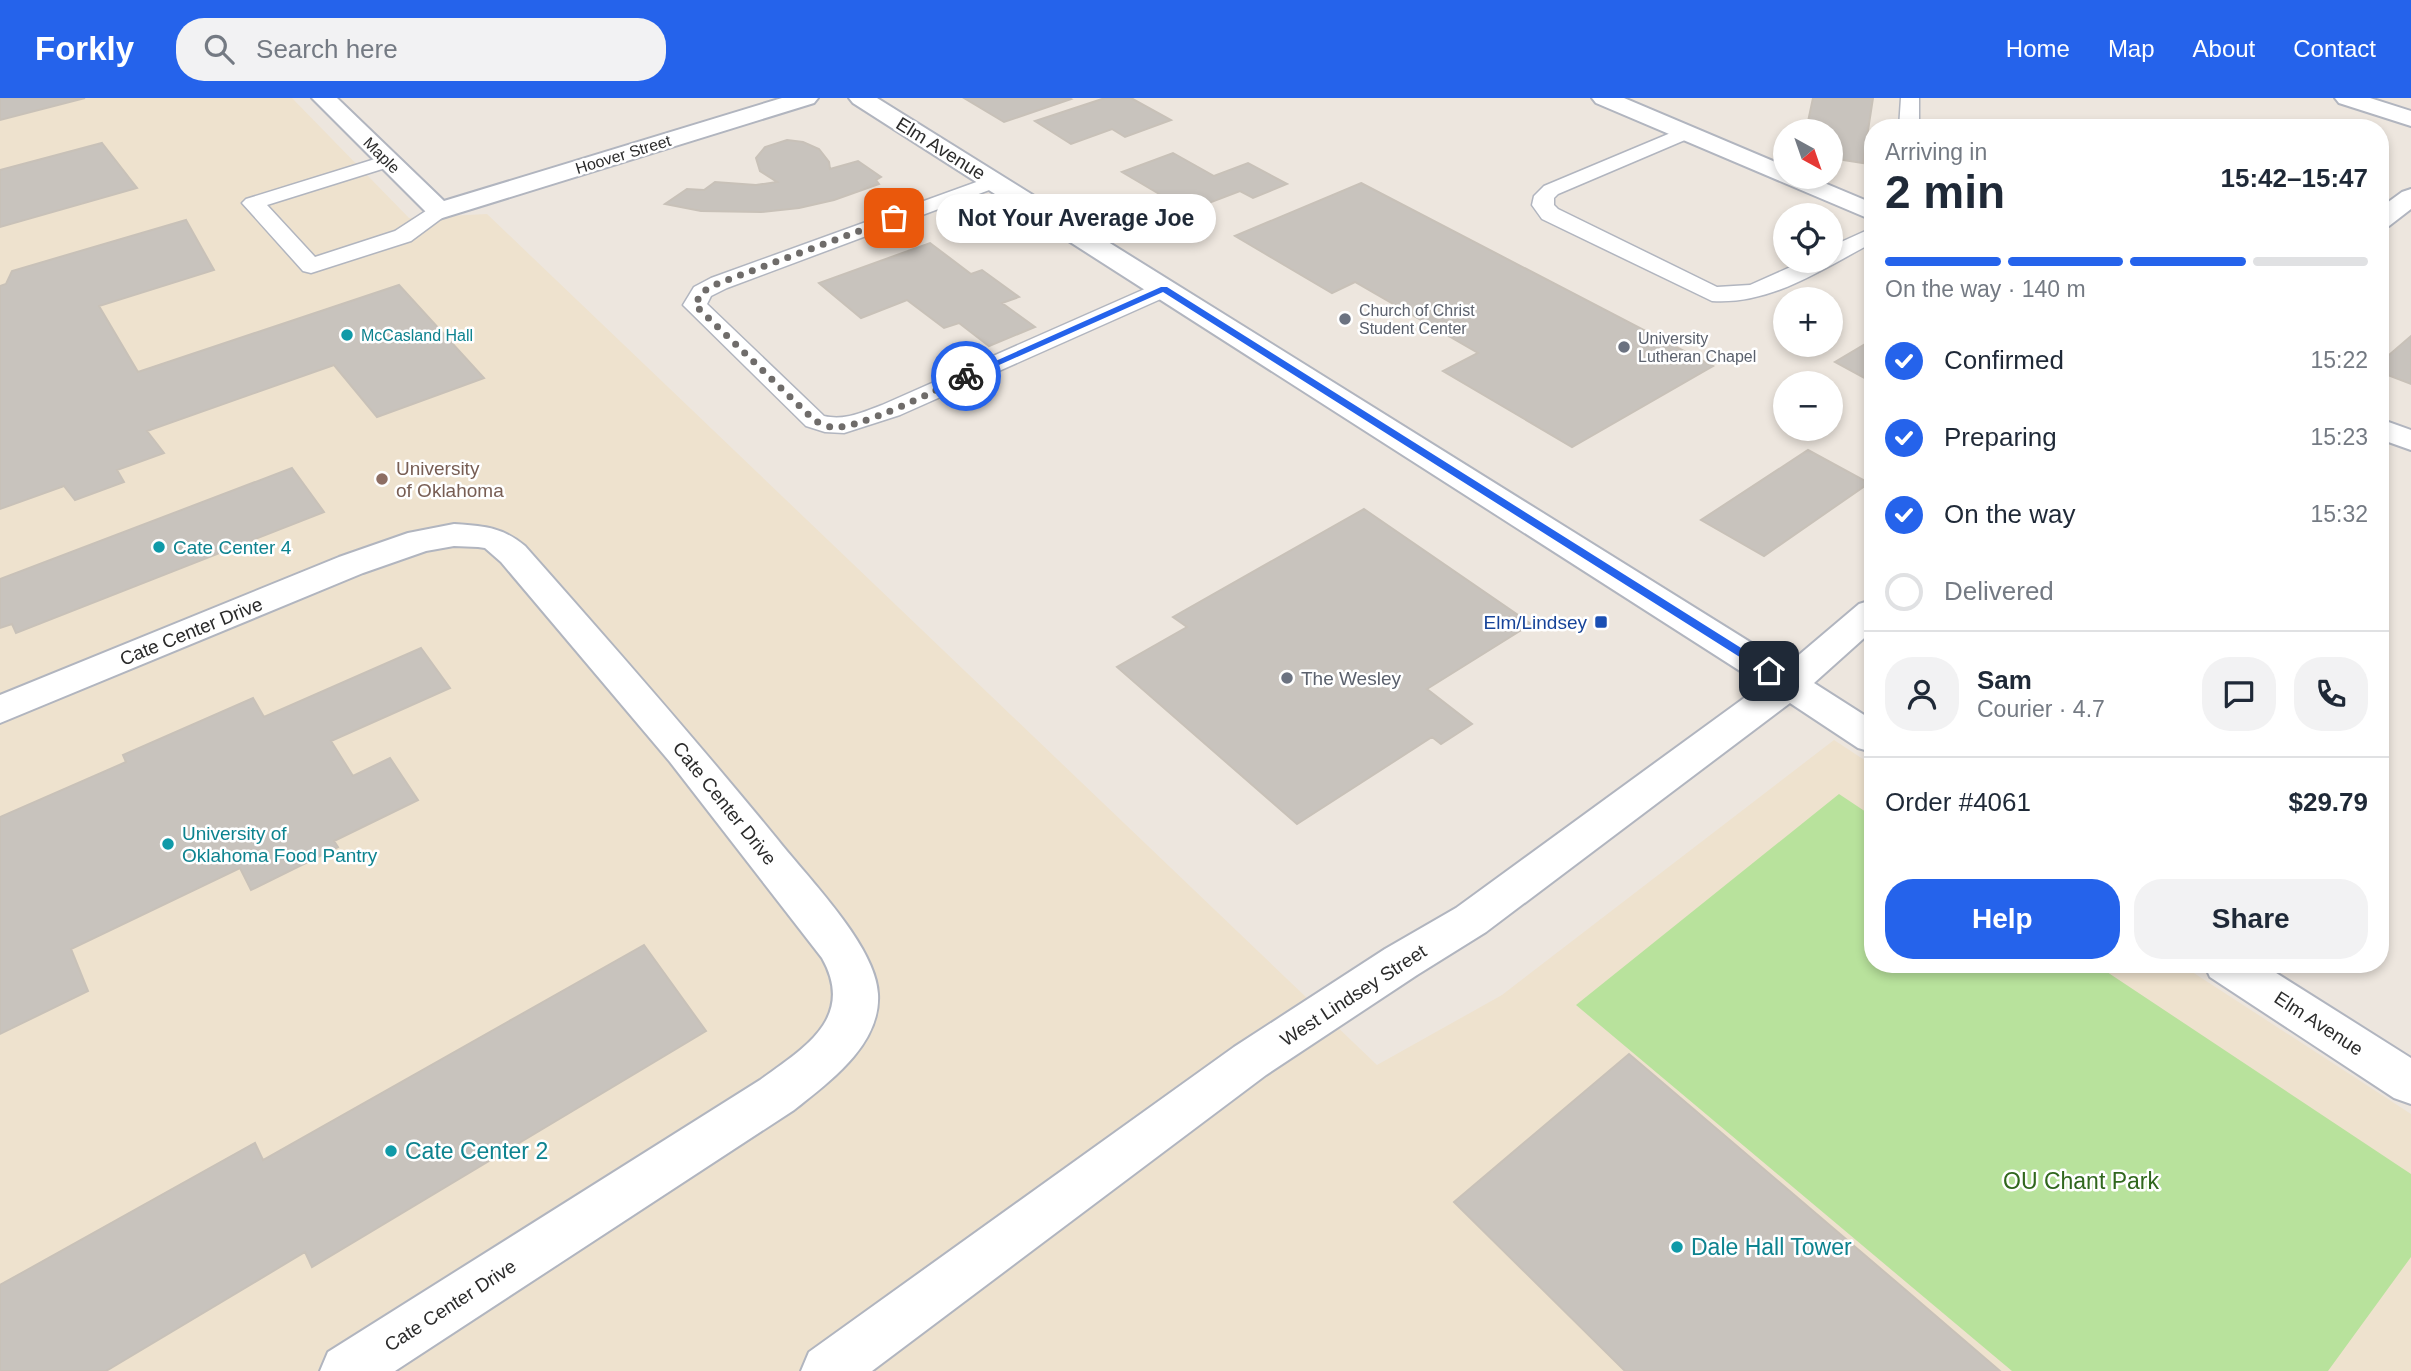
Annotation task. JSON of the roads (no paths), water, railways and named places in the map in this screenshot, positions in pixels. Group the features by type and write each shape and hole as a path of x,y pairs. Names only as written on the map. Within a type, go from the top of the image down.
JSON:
{"street":[{"name":"Maple","path":"324,98 439,211"},
{"name":"Hoover Street","path":"439,211 806,98"},
{"name":"Elm Avenue","path":"861,98 1864,733"},
{"path":"1604,98 1773,170"},
{"path":"2347,98 2411,119"},
{"path":"1818,189 1864,209"},
{"path":"2389,213 2411,197"},
{"path":"2389,432 2411,441"},
{"name":"Cate Center Drive","path":"0,710 351,565 420,541 454,535 496,540 513,554 676,743 838,945 853,975 856,997 851,1024 838,1044 809,1070 777,1096 347,1371"},
{"name":"West Lindsey Street","path":"828,1371 1251,1061 1401,962 1471,920 1789,684 1864,619"},
{"name":"Elm Avenue","path":"2240,973 2411,1083"}],"lane":[{"path":"1909,119 1910,98"},
{"path":"1685,133 1551,190 1544,196 1543,205 1550,214 1712,295 1729,297 1757,293 1797,273"},
{"path":"388,161 253,203 311,266 403,236 439,211"},
{"path":"993,182 719,283 702,292 695,305 815,421 832,427 845,426 891,410 1164,289"},
{"path":"1843,250 1864,239"}],"place":[{"name":"Not Your Average Joe","path":"894,218"},
{"name":"Church of Christ Student Center","path":"1345,319"},
{"name":"McCasland Hall","path":"347,335"},
{"name":"University Lutheran Chapel","path":"1624,347"},
{"name":"University of Oklahoma","path":"382,479"},
{"name":"Cate Center 4","path":"159,547"},
{"name":"Elm/Lindsey","path":"1601,622"},
{"name":"The Wesley","path":"1287,678"},
{"name":"University of Oklahoma Food Pantry","path":"168,844"},
{"name":"Cate Center 2","path":"391,1151"},
{"name":"Dale Hall Tower","path":"1677,1247"}],"park label":[{"name":"OU Chant Park","path":"2081,1181"}]}
